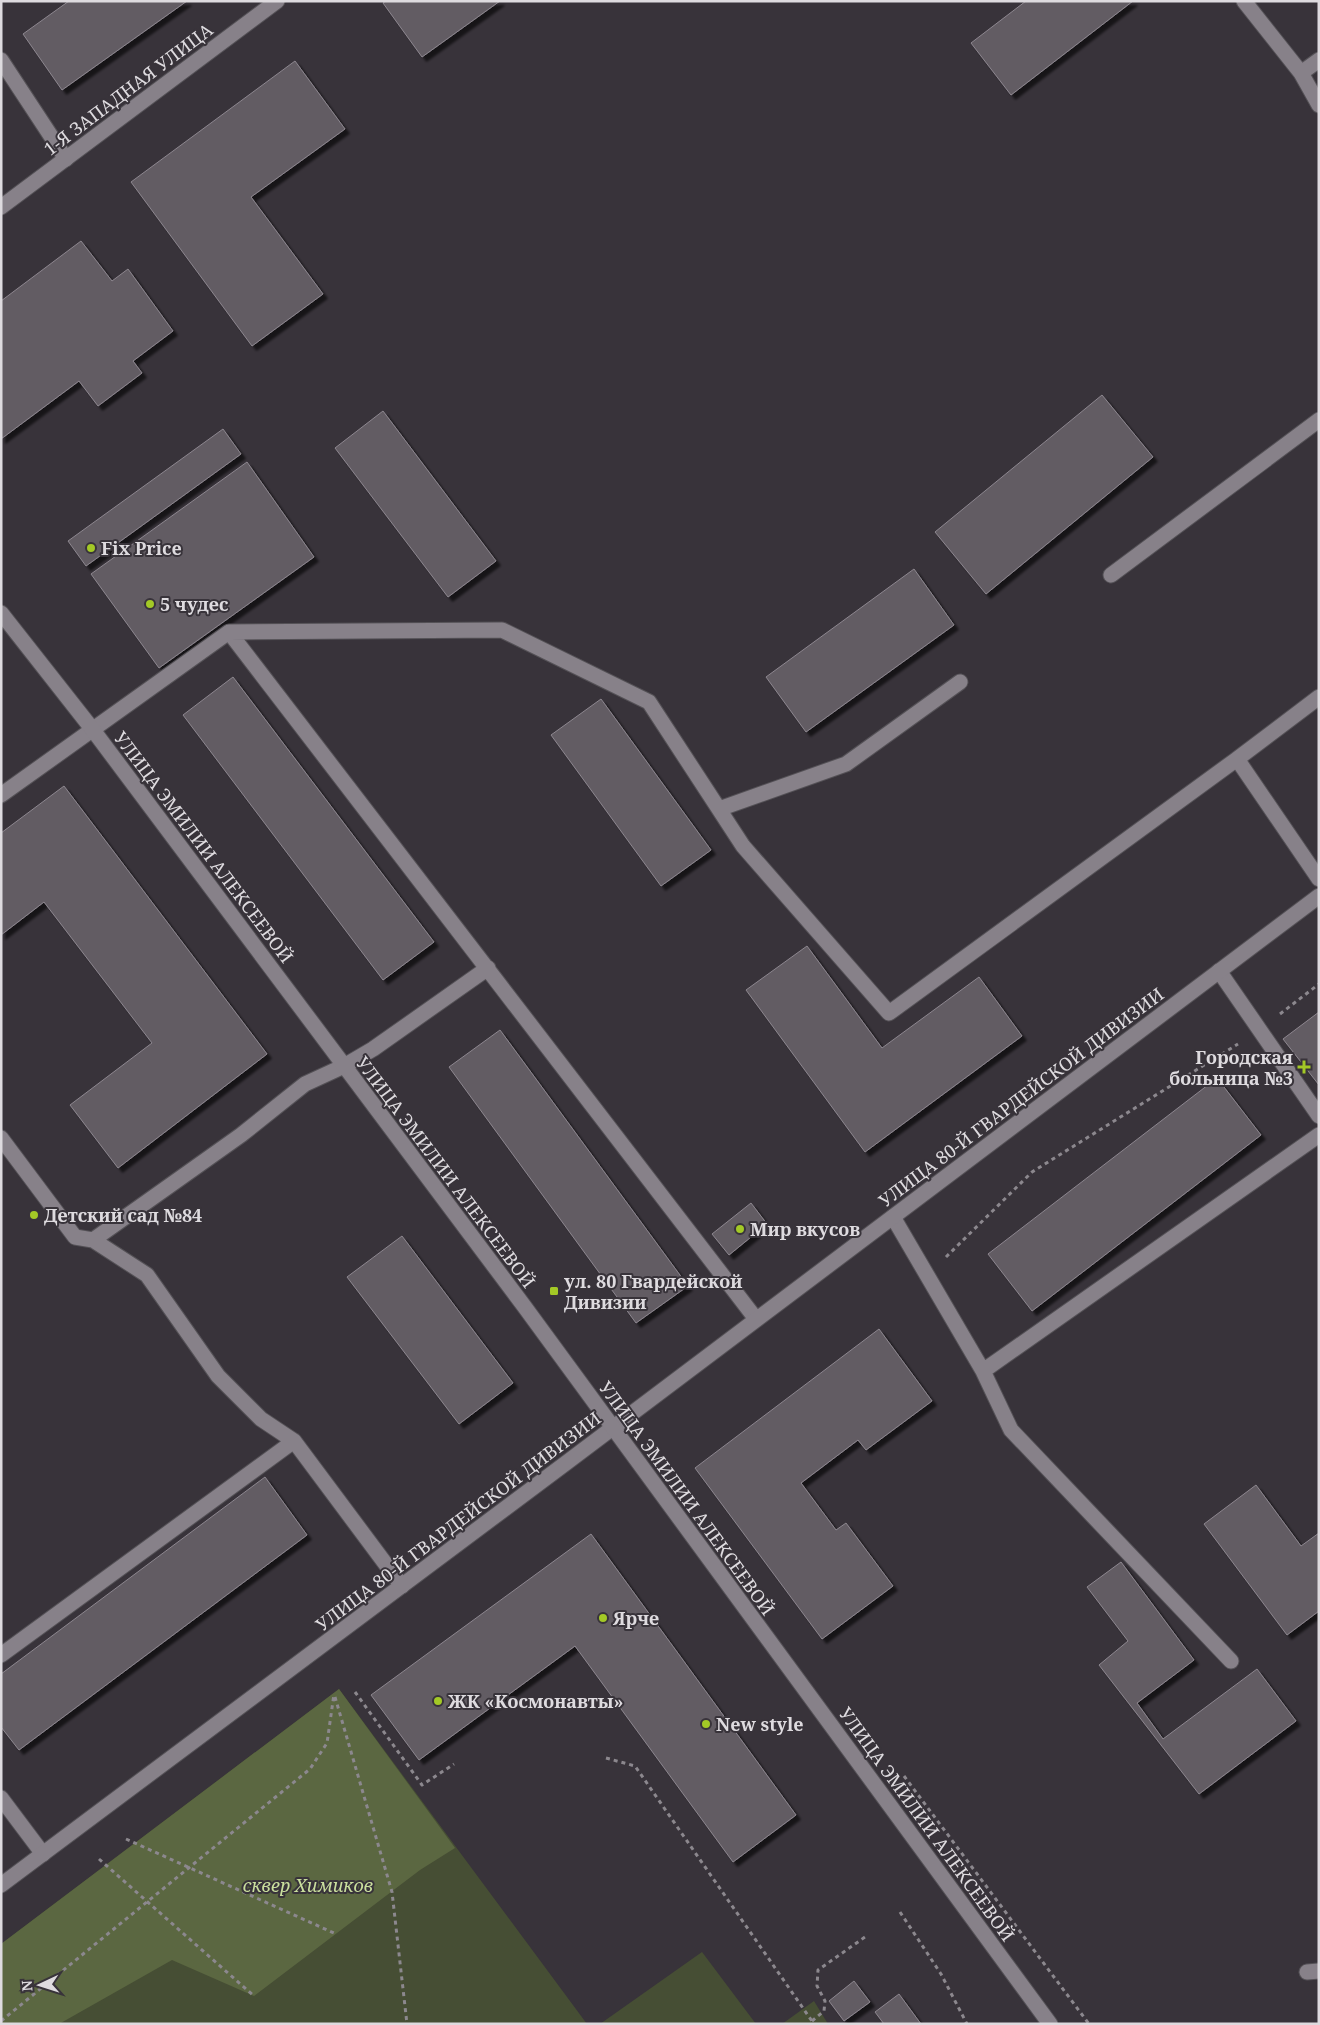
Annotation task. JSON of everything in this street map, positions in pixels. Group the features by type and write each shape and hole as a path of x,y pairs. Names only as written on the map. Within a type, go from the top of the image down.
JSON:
{"street":[{"name":"1-Я ЗАПАДНАЯ УЛИЦА","path":"1,207 278,1"},
{"path":"1244,1 1301,73 1319,105"},
{"path":"1,60 66,159"},
{"path":"1301,73 1319,60"},
{"path":"1110,575 1319,420"},
{"name":"УЛИЦА ЭМИЛИИ АЛЕКСЕЕВОЙ","path":"1,613 93,730 344,1066 613,1428 1050,2024"},
{"path":"1,795 229,632 502,630 649,702 743,846 889,1013 1237,760 1319,697"},
{"path":"229,632 756,1319"},
{"path":"719,809 846,764 960,682"},
{"path":"1237,760 1319,879"},
{"name":"УЛИЦА 80-Й ГВАРДЕЙСКОЙ ДИВИЗИИ","path":"1,1886 1319,896"},
{"path":"93,1240 241,1135 305,1084 344,1066 373,1049 488,968"},
{"path":"1219,970 1319,1116"},
{"path":"983,1371 1319,1135"},
{"path":"1,1138 75,1237 93,1240 147,1275 218,1376 261,1418 294,1442 402,1586"},
{"path":"893,1217 983,1371 1011,1430 1231,1660"},
{"path":"1,1655 294,1442"},
{"path":"1,1798 43,1854"}],"path":[{"path":"927,1275 1032,1172 1260,1030 1319,984"},
{"path":"355,1692 422,1785 454,1764"},
{"path":"1,2021 310,1769 327,1743 334,1694 392,1892 407,2024"},
{"path":"606,1758 635,1766 813,2022 824,2011 825,2001 817,1986 818,1970 865,1937"},
{"path":"900,1771 1089,2024"},
{"path":"126,1838 336,1934"},
{"path":"99,1859 254,1996"},
{"path":"900,1912 941,1974 967,2024"}],"green space":[{"name":"сквер Химиков","path":"339,1689 587,2024 1,2024 1,1944"},
{"name":"сквер Химиков","path":"339,1689 455,1848 420,1870 254,1996 172,1960 59,2024 1,2024 1,1944"},
{"path":"702,1952 756,2024 600,2024"},
{"path":"814,2001 828,2024 782,2024"}],"building":[{"path":"69,1 187,1 62,90 23,34"},
{"path":"386,1 500,1 422,57 383,3"},
{"path":"1026,1 1133,1 1011,95 971,43"},
{"path":"295,61 345,129 251,197 323,294 252,346 131,182"},
{"path":"81,241 112,281 128,269 173,331 133,361 142,373 98,406 79,381 1,439 1,301"},
{"path":"1102,395 1153,457 986,594 935,532"},
{"path":"383,411 496,561 448,597 335,448"},
{"path":"223,429 241,454 86,566 68,541"},
{"path":"247,462 314,557 159,668 91,574"},
{"path":"914,569 954,625 806,732 766,677"},
{"path":"233,677 434,942 383,980 183,715"},
{"path":"601,699 711,850 661,886 551,735"},
{"path":"64,786 267,1054 118,1168 70,1105 152,1043 44,902 1,935 1,833"},
{"path":"807,946 882,1048 979,977 1022,1036 865,1152 746,990"},
{"path":"1319,1012 1319,1085 1283,1039"},
{"path":"500,1030 688,1286 636,1323 449,1067"},
{"path":"1217,1078 1261,1135 1032,1311 988,1254"},
{"name":"Мир вкусов","path":"751,1203 767,1224 729,1255 712,1234"},
{"path":"402,1236 513,1383 459,1424 347,1277"},
{"path":"879,1329 932,1401 866,1450 858,1440 801,1483 836,1530 846,1523 893,1586 822,1639 695,1468"},
{"path":"265,1477 307,1535 19,1750 1,1727 1,1674"},
{"path":"1256,1485 1301,1546 1319,1533 1319,1611 1287,1635 1204,1524"},
{"name":"ЖК «Космонавты»","path":"591,1534 796,1815 733,1862 575,1646 419,1760 371,1695"},
{"path":"1121,1562 1194,1660 1137,1703 1163,1739 1257,1669 1296,1721 1199,1794 1099,1665 1128,1641 1087,1587"},
{"path":"854,1981 870,2002 844,2021 829,2001"},
{"path":"899,1994 921,2024 884,2024 875,2012"}],"place":[{"name":"Fix Price","path":"91,548"},
{"name":"5 чудес","path":"150,604"},
{"name":"Городская больница №3","path":"1304,1067"},
{"name":"Детский сад №84","path":"34,1215"},
{"name":"Мир вкусов","path":"740,1229"},
{"name":"ул. 80 Гвардейской Дивизии","path":"554,1291"},
{"name":"Ярче","path":"603,1618"},
{"name":"ЖК «Космонавты»","path":"438,1701"},
{"name":"New style","path":"706,1724"}]}
